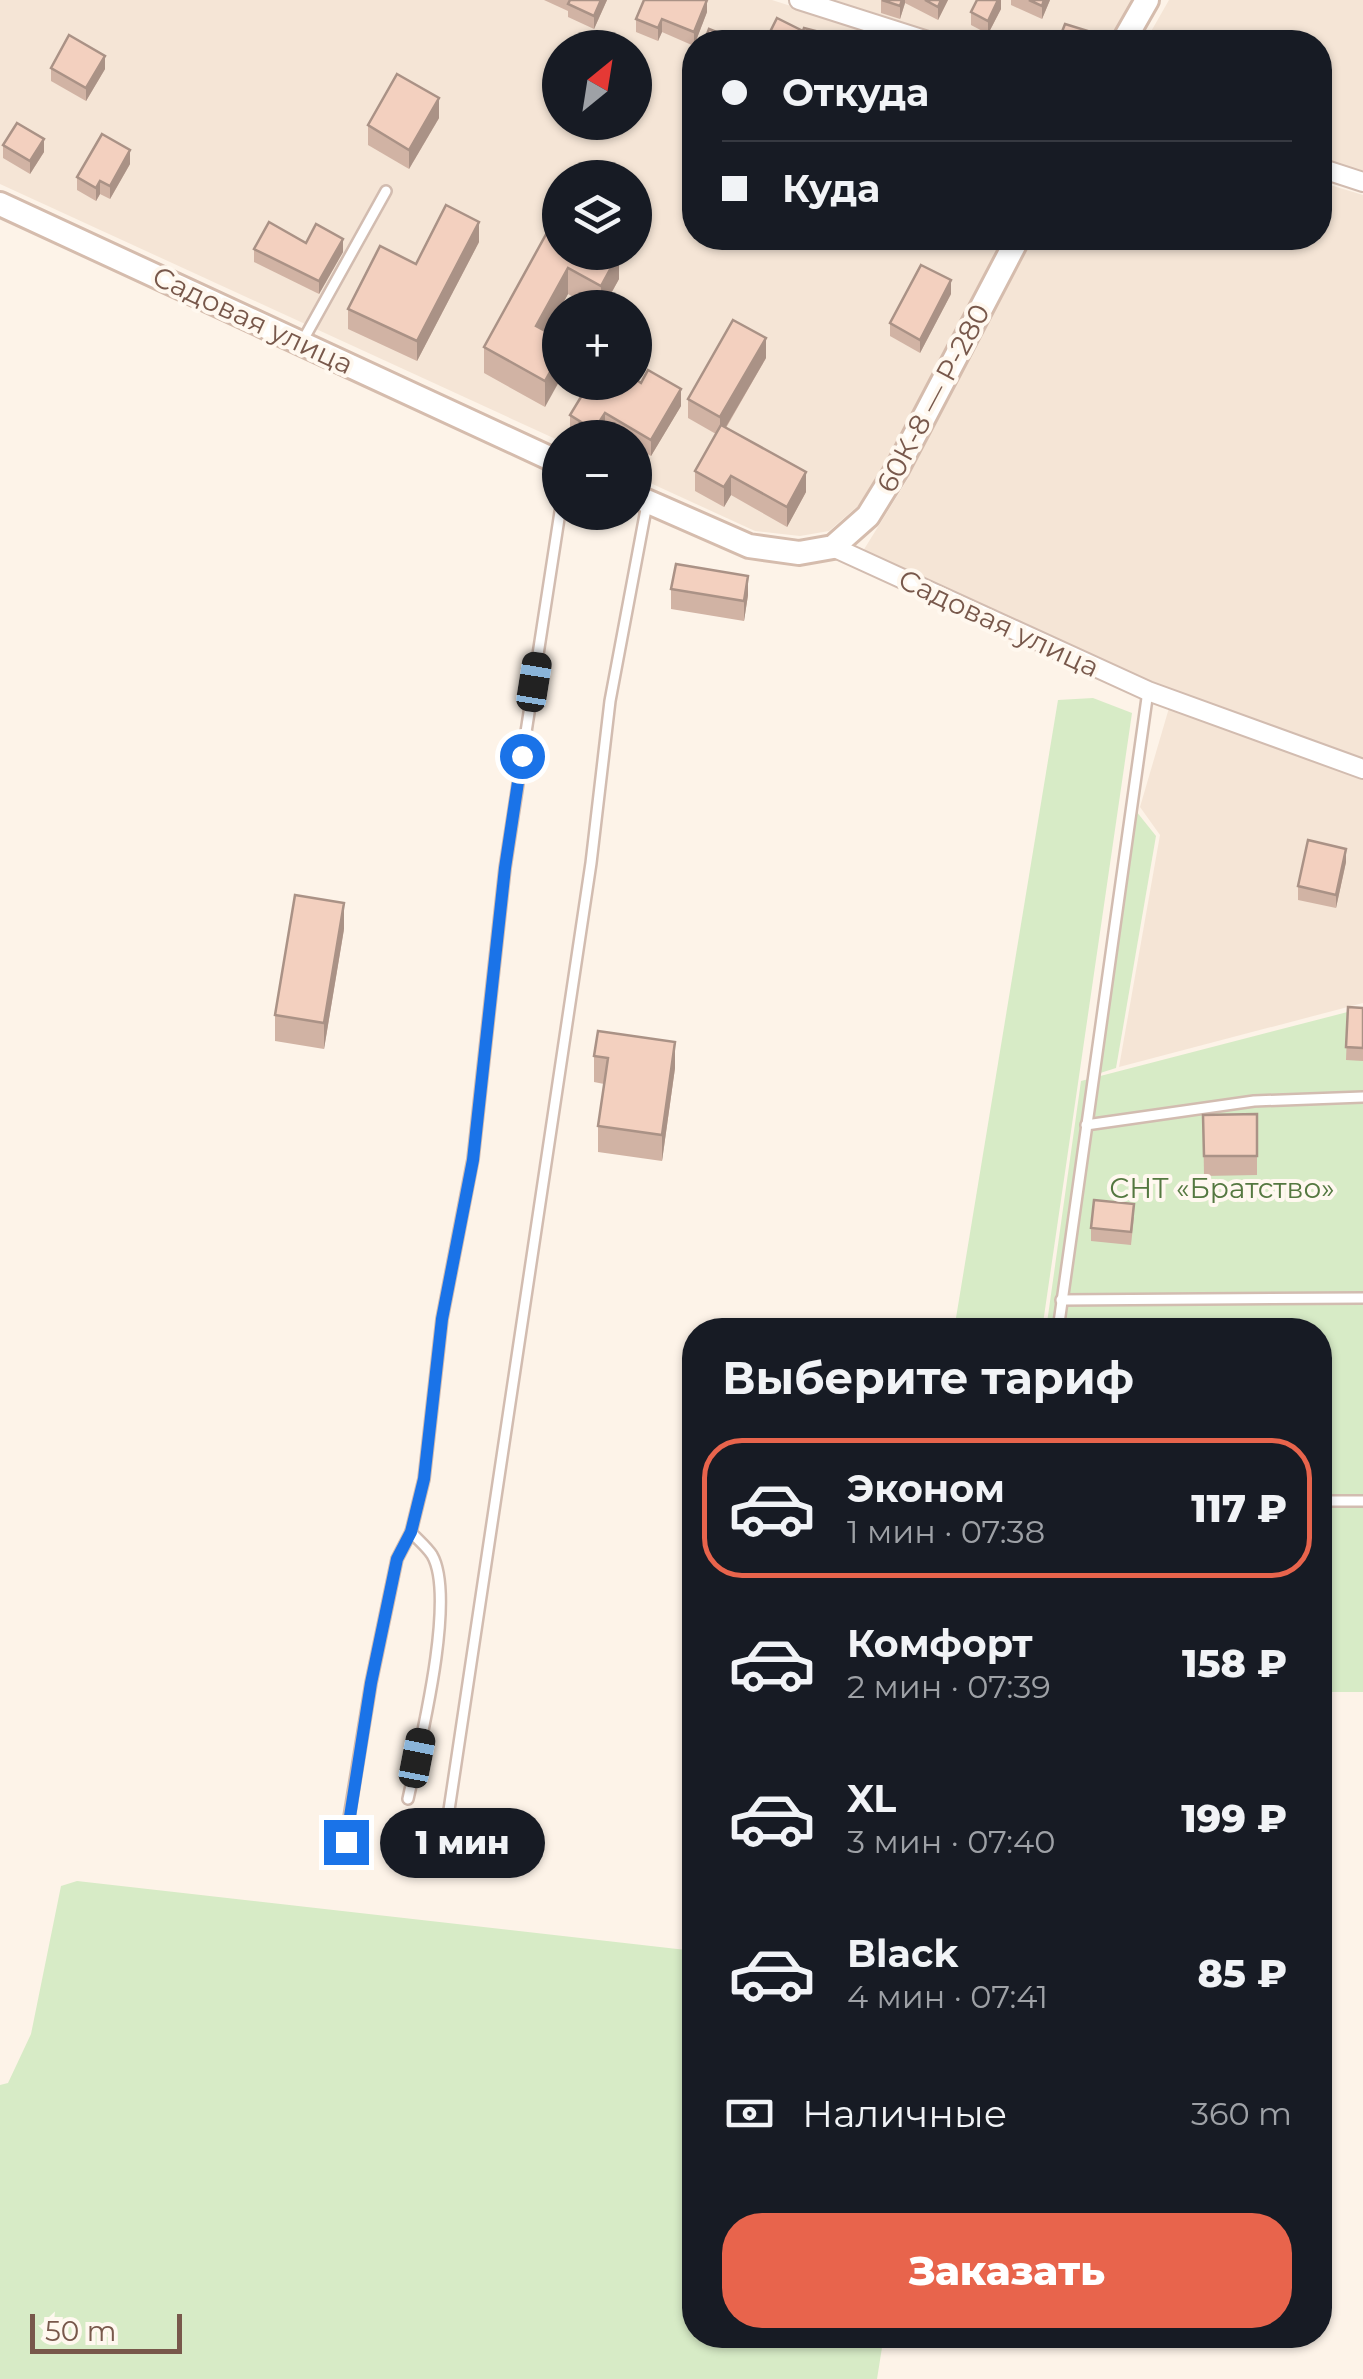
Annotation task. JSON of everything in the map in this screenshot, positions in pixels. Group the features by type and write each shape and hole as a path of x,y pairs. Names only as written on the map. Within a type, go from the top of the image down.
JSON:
{"street":[{"path":"799,0 893,30"},
{"path":"1129,30 1147,0"},
{"path":"1332,172 1363,182"},
{"name":"Садовая улица","path":"0,204 542,455"},
{"name":"60К-8 — Р-280","path":"833,546 868,516 897,469 1012,250"},
{"name":"Садовая улица","path":"652,504 749,546 799,552 833,546 1148,691 1363,770"}],"lane":[{"path":"302,342 386,191"},
{"path":"346,1842 371,1683 397,1559 411,1532 424,1479 442,1319 473,1160 505,868 557,530"},
{"path":"440,1870 591,863 636,530"},
{"path":"1060,1318 1148,691"},
{"path":"1086,1125 1254,1101 1363,1098"},
{"path":"1062,1300 1363,1298"},
{"path":"1332,1501 1363,1501"},
{"path":"408,1800 432,1681 441,1592 433,1556 411,1532"}],"shaded area":[{"path":"0,0 772,0 866,30 682,30 682,250 999,250 891,459 859,505 829,531 800,536 755,531 652,484 652,420 542,420 542,433 0,184"},
{"path":"816,0 1134,0 1117,30 910,30"},
{"path":"1169,0 1363,0 1363,179 1332,169 1332,30 1152,30"},
{"path":"1332,186 1363,195 1363,762 1158,686 863,551 907,480 1026,250 1332,250"},
{"path":"1169,708 1363,777 1363,1003 1119,1067 1160,835 1140,807"}],"green space":[{"path":"1093,698 1132,713 1044,1318 956,1318 1058,700"},
{"path":"1136,811 1156,836 1116,1068 1097,1074"},
{"name":"СНТ «Братство»","path":"1363,1008 1363,1692 1332,1692 1332,1318 1048,1318 1081,1081"},
{"path":"77,1881 682,1950 682,2348 882,2348 877,2379 0,2379 0,2085 8,2083 31,2034 61,1886"}],"building":[{"path":"570,0 601,0 594,16 568,4"},
{"path":"644,0 707,0 695,30 662,19 658,28 636,19"},
{"path":"977,0 998,0 988,21 971,12"},
{"path":"777,18 801,30 771,30"},
{"path":"1065,24 1085,30 1063,30"},
{"path":"69,35 105,56 86,88 51,68"},
{"path":"397,74 439,98 409,150 368,125"},
{"path":"17,123 44,139 30,161 3,145"},
{"path":"102,134 130,150 110,186 100,181 96,188 77,177"},
{"path":"446,205 479,222 417,341 348,309 380,246 416,264"},
{"path":"269,222 306,243 316,224 343,239 319,281 254,249"},
{"path":"542,242 542,270 567,270 556,290 542,290 542,315 536,326 542,329 542,379 484,347"},
{"path":"921,265 951,280 920,340 890,323"},
{"path":"572,270 610,270 601,286"},
{"path":"733,320 766,338 720,417 688,399"},
{"path":"652,372 681,389 652,438 652,420 617,420 605,413 600,420 578,420 570,415 579,400 652,400"},
{"path":"721,425 806,472 787,507 731,476 724,487 695,471"},
{"path":"676,564 748,576 744,601 671,589"},
{"path":"1308,840 1346,849 1336,895 1298,886"},
{"path":"295,895 344,903 324,1023 275,1015"},
{"path":"1348,1007 1363,1008 1363,1048 1346,1047"},
{"path":"598,1031 675,1042 662,1135 598,1126 608,1058 594,1056"},
{"path":"1257,1114 1257,1156 1204,1156 1203,1115"},
{"path":"1094,1200 1134,1204 1131,1232 1091,1228"}],"route":[{"path":"346,1842 371,1683 397,1559 411,1532 424,1479 442,1319 473,1160 505,868 522,756"}]}
